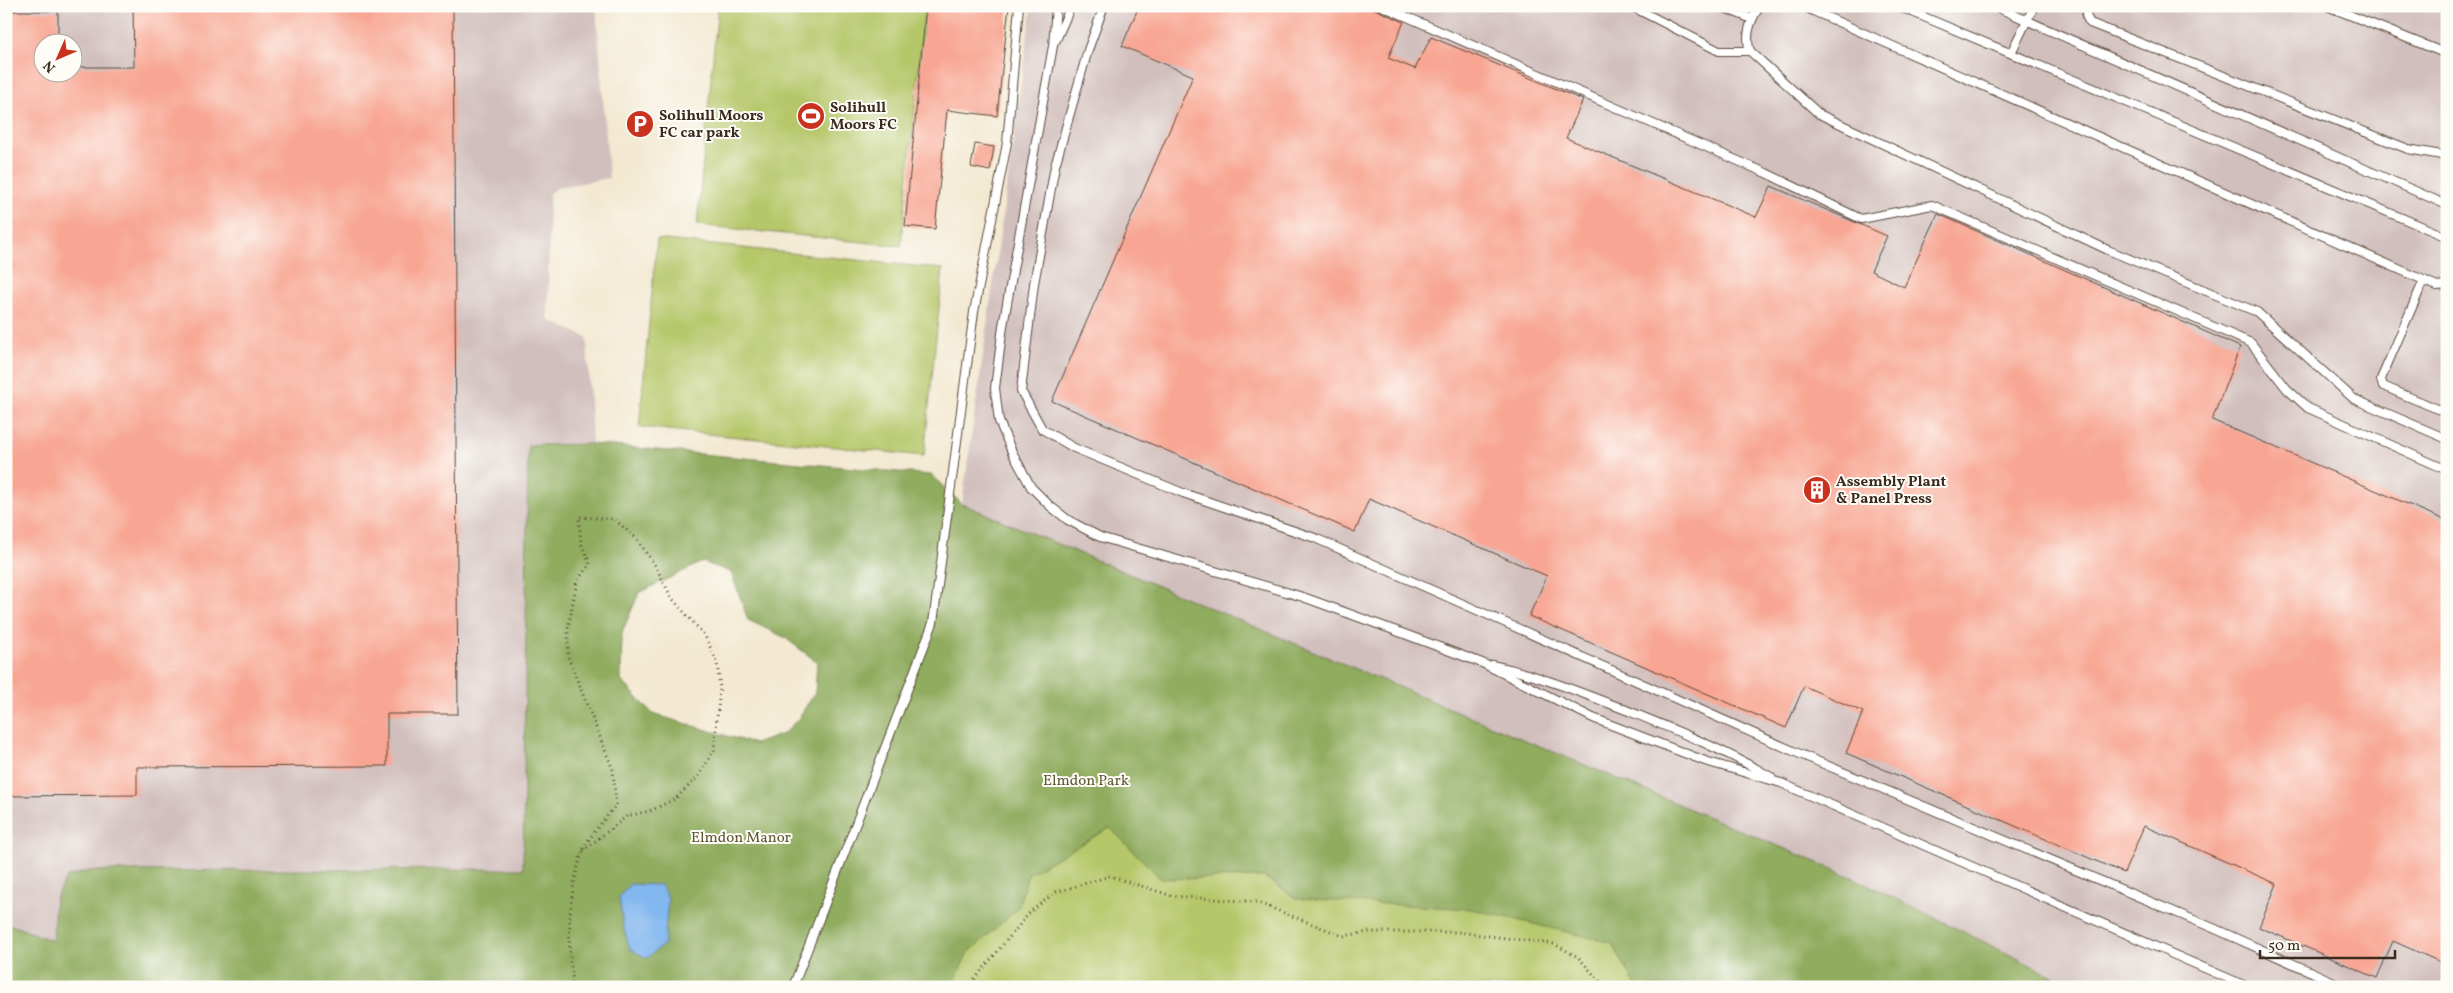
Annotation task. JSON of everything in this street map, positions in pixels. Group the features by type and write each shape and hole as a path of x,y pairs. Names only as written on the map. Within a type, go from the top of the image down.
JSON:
{"lane":[{"path":"793,987 933,623 974,312 1007,143 1019,6"},
{"path":"1056,6 1053,46 1003,326 995,388 999,421 1012,452 1031,487 1050,506 1068,520 1100,537 1303,597 1482,663 1594,718 1705,762 1781,783"},
{"path":"1053,46 1071,6"},
{"path":"1104,6 1088,50 1055,166 1034,284 1021,391 1042,429 1074,448 1183,493 1315,538 1800,754 2213,928 2345,987"},
{"path":"1382,6 1766,173 1861,219 1932,206 2251,343 2287,388 2308,408 2447,470"},
{"path":"1632,6 1719,51 1750,51"},
{"path":"1720,6 1752,19"},
{"path":"1757,6 1758,9 1752,19 1747,42 1750,51 1819,114 2108,250 2257,312 2354,399 2447,439"},
{"path":"1802,6 2437,286 2447,285"},
{"path":"1898,6 2447,237"},
{"path":"1994,6 2447,205"},
{"path":"2011,54 2034,6"},
{"path":"2088,6 2086,16 2090,22 2408,149 2447,156"},
{"path":"2327,6 2447,54"},
{"path":"2424,280 2381,379 2383,386 2447,413"},
{"path":"1482,663 1526,672 1636,715 1746,762 1781,783 2248,987"}],"path":[{"path":"574,987 570,966 571,904 583,851 616,805 612,770 568,657 568,629 577,580 590,564 582,543 579,517 614,519 636,538 656,567 671,597 705,636 717,662 720,688 714,750 699,776 676,799 650,811 627,816 583,851"},
{"path":"968,987 1031,911 1056,892 1110,876 1172,896 1256,902 1343,936 1368,932 1458,932 1554,944 1578,957 1604,987"}],"shaded area":[{"path":"6,6 596,6 609,178 559,187 549,193 548,320 587,337 592,444 528,445 523,869 89,871 55,898 53,941 6,923"},
{"path":"1032,6 2447,6 2447,987 2075,987 1854,878 962,504"}],"green space":[{"name":"Solihull Moors FC","path":"718,6 925,6 901,246 697,225"},
{"path":"657,239 943,269 924,456 639,427"},
{"name":"Elmdon Manor","path":"592,444 931,475 962,504 1854,878 2075,987 1637,987 1612,943 1472,909 1298,899 1264,877 1161,879 1110,828 1028,874 1018,908 967,954 952,987 6,987 6,923 53,941 55,898 67,877 89,871 523,869 528,445","holes":["702,562 731,572 748,620 784,637 817,662 815,692 798,719 783,734 755,744 653,714 621,680 622,632 639,593"]},
{"name":"Elmdon Park","path":"962,504 1854,878 2075,987 797,987"}],"water":[{"path":"630,884 661,885 668,899 664,944 647,958 630,949 623,926 619,897"}],"building":[{"path":"133,6 453,6 458,714 387,714 387,766 137,767 137,795 6,796 6,11 58,11 58,32 32,32 32,82 82,82 82,67 134,67"},
{"path":"926,6 1009,6 997,116 947,110 935,229 905,226"},
{"name":"Assembly Plant & Panel Press","path":"1139,6 1368,6 1404,22 1388,58 1415,69 1431,37 1583,100 1566,138 1756,217 1771,186 1887,236 1871,271 1904,287 1938,214 2240,347 2212,420 2447,521 2447,965 2393,941 2377,978 2259,927 2277,884 2144,826 2124,873 1846,753 1863,712 1804,686 1786,728 1529,616 1547,576 1369,499 1355,532 1052,401 1193,76 1122,46"},
{"path":"975,144 994,147 990,171 971,167"}],"place":[{"name":"Solihull Moors FC","path":"811,116"},
{"name":"Solihull Moors FC car park","path":"640,124"},
{"name":"Assembly Plant & Panel Press","path":"1817,490"}]}
